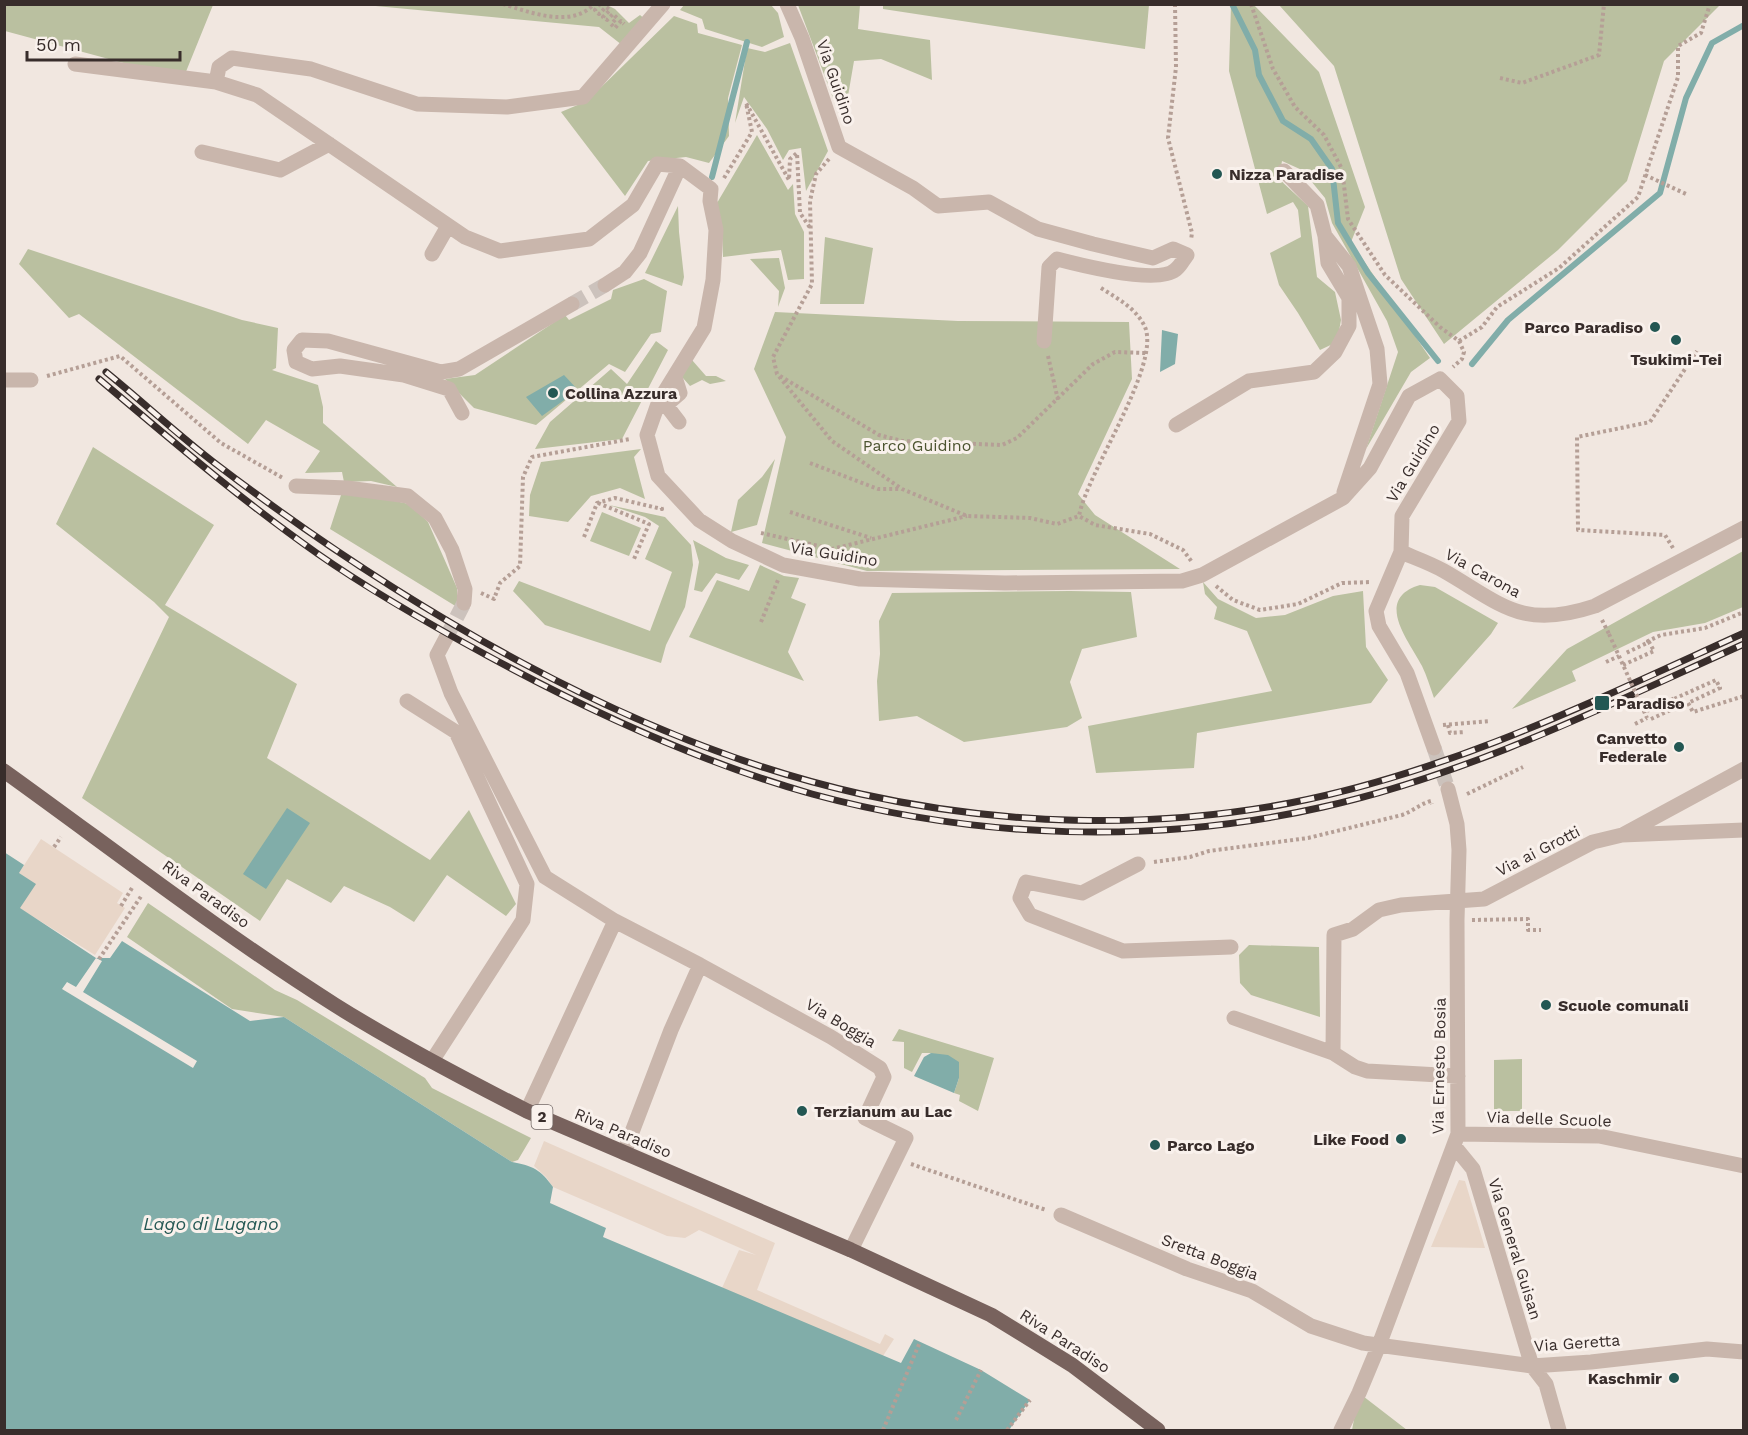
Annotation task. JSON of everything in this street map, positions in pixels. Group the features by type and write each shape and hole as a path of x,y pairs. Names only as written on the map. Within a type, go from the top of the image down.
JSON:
{"main road":[{"name":"Riva Paradiso","path":"4,771 270,962 335,1005 432,1061 527,1110 851,1250 991,1315 1030,1337 1081,1371 1158,1431"}],"street":[{"path":"649,4 650,22"},
{"path":"216,82 219,67 232,58 310,69 417,104 507,107 583,97 650,22 663,4"},
{"name":"Via Guidino","path":"787,4 802,38 839,147 913,188 938,206 989,202 1038,229 1082,241 1153,258 1173,249 1187,255"},
{"path":"75,64 216,82 257,95 465,237 500,251 589,239 633,205 657,164 680,166 711,189 710,201 716,230 713,280 704,328 659,401 647,435"},
{"path":"202,152 280,170 329,144"},
{"path":"605,285 626,272 640,253 680,166"},
{"path":"1176,425 1249,381 1314,372 1335,352 1349,326 1349,298 1328,263 1325,236 1317,205 1284,171"},
{"path":"432,254 448,226"},
{"path":"1325,236 1349,266 1377,349 1380,384 1342,498"},
{"path":"1044,341 1049,267 1057,259 1091,268 1154,277 1174,272 1187,255"},
{"path":"462,413 449,389 404,375 351,367 312,369 296,362 294,350 302,339 328,341 441,372 459,369 572,304"},
{"path":"675,377 680,393 666,405 679,422"},
{"name":"Via Guidino","path":"647,435 658,476 699,520 732,541 783,565 860,579 1005,583 1182,582 1202,575 1342,498 1370,468 1409,396 1440,379 1457,396 1459,421 1402,516 1401,552"},
{"path":"4,380 31,380"},
{"path":"296,486 347,488 408,496 435,518 452,550 465,589 464,603"},
{"name":"Via Carona","path":"1401,552 1442,570 1505,608 1525,615 1545,616 1578,612 1595,606 1743,528"},
{"path":"1401,552 1378,602 1376,618 1407,673 1434,748"},
{"name":"Via Boggia","path":"446,638 437,655 451,693 544,877 615,921 700,964 831,1037 879,1068 884,1077 865,1119 906,1138 851,1250"},
{"path":"407,701 456,732 527,884 523,920 432,1061"},
{"path":"1622,836 1743,769"},
{"name":"Via Ernesto Bosia","path":"1341,1431 1359,1393 1457,1141 1459,850 1457,824 1448,789"},
{"name":"Via ai Grotti","path":"1333,1053 1334,934 1353,929 1379,910 1401,905 1484,899 1593,842 1622,836 1743,830"},
{"path":"1138,864 1082,893 1026,882 1020,898 1030,915 1123,951 1231,947"},
{"path":"527,1110 615,921"},
{"path":"624,1152 671,1030 700,964"},
{"path":"1234,1018 1333,1053 1355,1067 1367,1071 1458,1076"},
{"name":"Via delle Scuole","path":"1457,1141 1599,1136 1743,1166"},
{"name":"Via General Guisan","path":"1457,1141 1473,1169 1532,1366 1546,1384 1559,1431"},
{"name":"Sretta Boggia","path":"1061,1215 1187,1269 1252,1291 1311,1326 1363,1343 1378,1345"},
{"name":"Via Geretta","path":"1378,1345 1532,1366 1707,1349 1743,1352"}],"path":[{"path":"502,4 543,16 557,17 589,10 594,4"},
{"path":"600,4 595,10 599,14 606,7 610,10 603,17 607,20 613,14 617,18 611,24 615,28 621,21 624,24 618,31 637,37"},
{"path":"1174,4 1176,67 1168,138 1192,233 1187,255"},
{"path":"1251,4 1273,69 1295,107 1324,135 1342,169 1348,219 1384,275 1440,327 1459,341 1464,352 1462,359 1440,379"},
{"path":"1500,78 1522,83 1599,55 1604,4"},
{"path":"1459,341 1482,327 1497,307 1559,268 1638,197 1678,78 1678,46 1701,33 1710,4"},
{"path":"710,201 752,132 746,102 789,180 790,159 797,153 800,213 811,229"},
{"path":"839,147 816,174 810,201 812,284 773,357 777,374 832,441 902,489 967,516"},
{"path":"1645,174 1686,194"},
{"path":"1079,516 1081,504 1142,369 1146,353 1145,328 1136,312 1093,283"},
{"path":"1044,341 1058,400"},
{"path":"1680,560 1665,535 1578,530 1577,437 1650,422 1697,351"},
{"path":"777,374 879,435 902,441 1002,445 1017,438 1093,364 1115,352 1146,353"},
{"path":"31,380 120,356 220,443 296,486"},
{"path":"464,603 478,591 494,599 501,583 520,566 523,477 532,458 647,435"},
{"path":"810,463 878,489 902,489"},
{"path":"597,503 615,498 662,509 658,499"},
{"path":"584,537 597,503"},
{"path":"597,503 649,524 634,559"},
{"path":"790,512 872,538"},
{"path":"732,541 755,532 832,549 967,516 1030,518 1057,524 1079,516 1095,525 1150,534 1183,550 1202,575 1233,600 1260,610 1298,604 1342,583 1387,583"},
{"path":"761,622 783,565"},
{"path":"1626,653 1661,635 1705,628 1743,612"},
{"path":"1603,623 1647,711 1647,718 1635,724"},
{"path":"1623,665 1654,651 1649,642"},
{"path":"1606,662 1619,656"},
{"path":"1647,711 1716,680 1720,688 1689,703 1693,712 1743,696"},
{"path":"1647,711 1675,698 1679,706 1651,719"},
{"path":"1465,732 1450,733 1450,724 1490,721"},
{"path":"1464,795 1523,767"},
{"path":"1138,864 1190,857 1209,850 1308,837 1402,815 1431,801 1434,812"},
{"path":"54,847 61,837"},
{"path":"121,906 132,888"},
{"path":"99,959 142,895"},
{"path":"1457,920 1528,919 1528,930 1541,930"},
{"path":"897,1158 1061,1215"},
{"path":"883,1431 920,1342"},
{"path":"956,1420 981,1370"},
{"path":"1007,1431 1030,1400"}],"green space":[{"path":"1149,4 1145,49 883,9 883,5"},
{"path":"1253,4 1319,72 1365,207 1351,242 1430,358 1411,372 1366,449 1398,352 1387,321 1332,223 1325,198 1302,170 1282,161 1279,179 1308,206 1317,277 1335,292 1341,320 1337,342 1320,350 1279,285 1270,253 1301,237 1298,210 1293,202 1267,214 1229,71 1231,5"},
{"path":"4,5 213,5 183,79 5,31"},
{"path":"365,5 607,5 615,9 629,23 640,15 647,21 622,45 599,27"},
{"path":"684,5 771,5 778,13 784,37 762,47 705,29 702,19 680,10"},
{"path":"798,5 860,5 858,29 930,40 932,80 881,59 854,61 843,125"},
{"path":"1279,5 1720,5 1664,61 1627,181 1558,250 1444,344 1401,279 1334,66"},
{"path":"674,16 697,24 698,33 742,45 728,98 729,136 709,163 686,157 648,161 625,196 561,112 587,101"},
{"path":"790,43 828,151 806,191 801,148 789,150 783,160 767,129 744,97 735,123 747,48 765,52"},
{"path":"757,135 788,190 793,184 795,214 804,232 804,279 788,280 781,250 723,257 722,227 717,203"},
{"path":"678,206 684,277 682,286 645,273"},
{"path":"825,237 873,248 864,304 820,304"},
{"path":"28,249 242,320 278,328 276,368 272,370 318,385 323,407 323,423 397,487 371,481 344,482 342,472 305,473 320,451 266,420 248,444 79,314 69,318 19,264"},
{"path":"779,258 785,288 778,307 779,291 750,259"},
{"path":"644,279 667,291 661,332 651,334 625,372 609,364 536,425 474,408 445,379 475,375 565,315 569,320 611,299 613,290"},
{"name":"Parco Guidino","path":"775,312 958,321 1129,322 1132,379 1078,494 1095,515 1180,569 867,571 762,543 786,437 754,369"},
{"path":"656,341 668,350 622,439 535,449 550,422 611,369 627,384"},
{"path":"692,360 706,376 716,376 726,381 710,384 702,380 690,386 682,377"},
{"path":"93,447 214,525 165,605 297,684 267,758 430,860 469,810 516,904 506,916 447,875 414,922 390,907 344,886 331,903 287,879 260,921 82,798 169,617 154,602 56,524"},
{"path":"641,449 634,457 645,499 620,488 591,496 568,522 529,516 530,495 541,462"},
{"path":"775,459 757,525 731,532 738,500 762,477"},
{"path":"342,492 353,492 409,504 428,522 457,588 457,607 330,529"},
{"path":"609,505 665,517 691,545 693,565 685,607 666,645 661,663 545,625 513,591 519,581 650,631 672,572 645,559 659,526 645,517"},
{"path":"602,512 641,528 629,556 590,541"},
{"path":"693,540 726,558 749,565 739,580 716,573 702,592 694,590 699,562"},
{"path":"1743,551 1743,607 1705,623 1653,632 1572,671 1576,681 1512,709 1567,649"},
{"path":"760,565 784,576 799,578 791,598 806,604 788,652 804,681 689,637 717,580 749,591"},
{"path":"1203,582 1218,599 1256,618 1285,615 1333,596 1363,591 1366,647 1388,680 1371,703 1197,733 1194,768 1096,773 1088,726 1272,691 1247,631 1214,619 1217,607 1205,594"},
{"path":"1420,585 1435,587 1498,623 1491,634 1434,698 1422,666 1398,621 1399,600 1406,591"},
{"path":"1131,592 1137,637 1082,649 1070,682 1082,718 1067,727 964,742 917,716 879,721 877,681 880,654 879,621 892,593"},
{"path":"148,903 275,990 297,1000 425,1078 432,1088 531,1138 518,1160 512,1162 284,1017 232,1009 127,937"},
{"path":"1249,945 1319,947 1320,1017 1251,995 1240,983 1239,955"},
{"path":"899,1029 994,1058 978,1111 959,1101 960,1095 954,1093 959,1078 931,1053 922,1053 912,1072 904,1068 904,1042 892,1041"},
{"path":"1522,1059 1522,1111 1494,1111 1494,1060"},
{"path":"1359,1393 1407,1430 1352,1430"}],"shaded area":[{"path":"41,839 123,893 117,903 125,908 95,955 19,908 19,873"},
{"path":"544,1141 775,1243 757,1290 880,1344 885,1334 894,1339 883,1356 722,1288 739,1250 756,1255 699,1230 685,1238 667,1236 553,1187 534,1166"},
{"path":"1459,1180 1465,1181 1485,1248 1431,1247"}],"water":[{"path":"1162,330 1178,334 1175,364 1160,372"},
{"name":"Collina Azzura","path":"564,375 578,390 542,416 526,397"},
{"path":"287,808 310,823 266,889 243,874"},
{"name":"Lago di Lugano","path":"4,852 24,865 19,873 36,884 20,908 96,958 110,958 122,941 250,1021 284,1017 512,1162 540,1172 553,1187 550,1203 606,1228 603,1237 901,1363 914,1339 981,1370 1030,1400 1009,1430 5,1430"},
{"path":"931,1053 948,1055 959,1062 959,1078 954,1093 914,1076 924,1057"}],"pier":[{"path":"96,958 102,961 83,992 197,1061 193,1068 62,989 67,982 76,987"}],"waterway":[{"path":"1232,4 1255,50 1259,75 1283,121 1311,139 1332,169 1338,223 1368,273 1438,361"},
{"path":"1472,364 1508,320 1660,193 1686,98 1712,43 1744,25"},
{"path":"712,177 747,42"}],"tunnel":[{"path":"572,304 605,285"},
{"path":"446,638 464,603"},
{"path":"1434,748 1448,789"}],"railway":[{"path":"106,372 202,453 287,517 441,617 522,663 605,704 690,741 775,771 861,794 914,804 1021,818 1129,820 1237,812 1290,803 1349,790 1408,773 1522,732 1744,633"},
{"path":"99,379 234,491 318,554 402,607 527,677 646,734 728,767 812,794 874,809 938,820 1002,828 1067,832 1131,831 1196,827 1260,819 1323,807 1378,793 1484,757 1589,714 1744,644"}],"place":[{"name":"Nizza Paradise","path":"1217,174"},
{"name":"Parco Paradiso","path":"1655,327"},
{"name":"Tsukimi-Tei","path":"1676,340"},
{"name":"Collina Azzura","path":"553,393"},
{"name":"Paradiso","path":"1602,703"},
{"name":"Canvetto Federale","path":"1679,747"},
{"name":"Scuole comunali","path":"1546,1005"},
{"name":"Terzianum au Lac","path":"802,1111"},
{"name":"Like Food","path":"1401,1139"},
{"name":"Parco Lago","path":"1155,1145"},
{"name":"Kaschmir","path":"1674,1378"}]}
